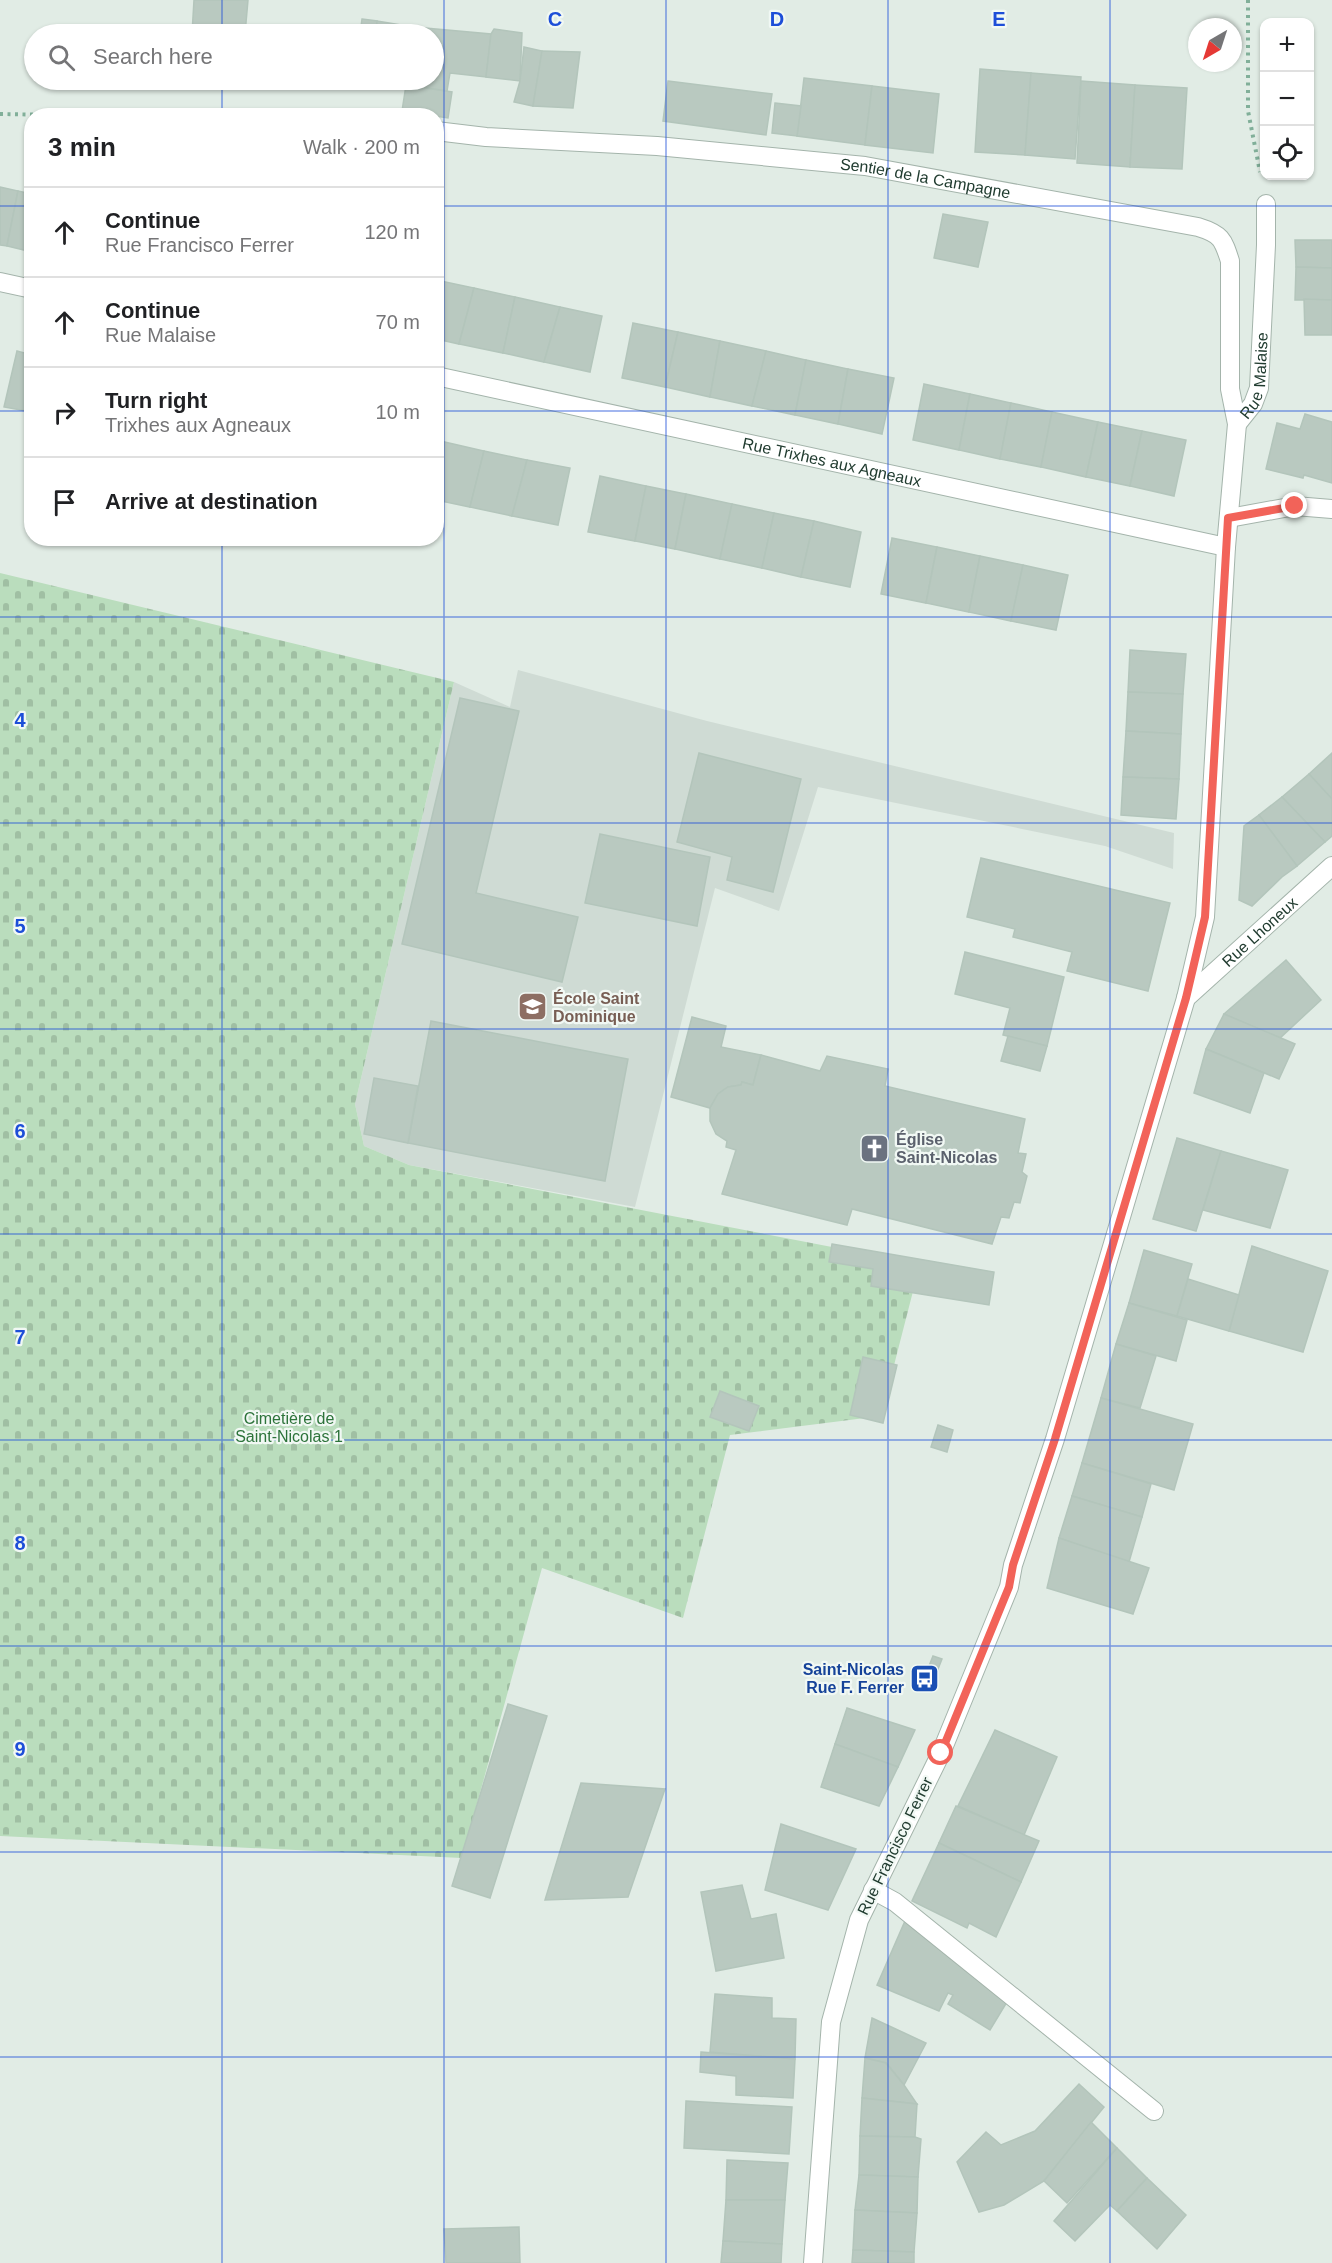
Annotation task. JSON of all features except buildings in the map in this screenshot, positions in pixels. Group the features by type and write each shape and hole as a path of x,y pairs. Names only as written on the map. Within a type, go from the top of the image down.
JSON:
{"street":[{"name":"Sentier de la Campagne","path":"444,132 657,146 865,166 1215,232 1224,241 1230,261 1230,390 1237,424"},
{"name":"Rue Malaise","path":"1186,998 1205,917 1226,547 1237,424 1253,404 1259,387 1266,204"},
{"path":"0,282 24,287"},
{"name":"Rue Trixhes aux Agneaux","path":"444,378 1226,547"},
{"path":"1228,518 1295,506 1332,509"},
{"name":"Rue Lhoneux","path":"1186,998 1332,866"},
{"name":"Rue Francisco Ferrer","path":"813,2263 831,2022 859,1920 941,1753 1009,1587 1013,1565 1055,1439 1186,998"},
{"path":"873,1890 895,1902 1154,2111"}],"path":[{"path":"1248,0 1248,111 1266,204"},
{"path":"0,114 24,114"}],"shaded area":[{"name":"École Saint Dominique","path":"518,670 707,721 1174,833 1173,869 1105,846 818,787 779,911 715,888 635,1207 409,1165 364,1146 355,1104 454,682 510,707"}],"green space":[{"name":"Cimetière de Saint-Nicolas 1","path":"0,573 454,682 355,1104 364,1146 409,1165 920,1264 881,1416 730,1435 683,1618 542,1568 462,1858 0,1836"}],"place":[{"name":"École Saint Dominique","path":"532,1007"},
{"name":"Église Saint-Nicolas","path":"875,1148"},
{"name":"Saint-Nicolas Rue F. Ferrer","path":"925,1678"}],"route":[{"path":"941,1753 1009,1587 1013,1565 1055,1439 1186,998 1205,917 1228,518 1295,506"}]}
